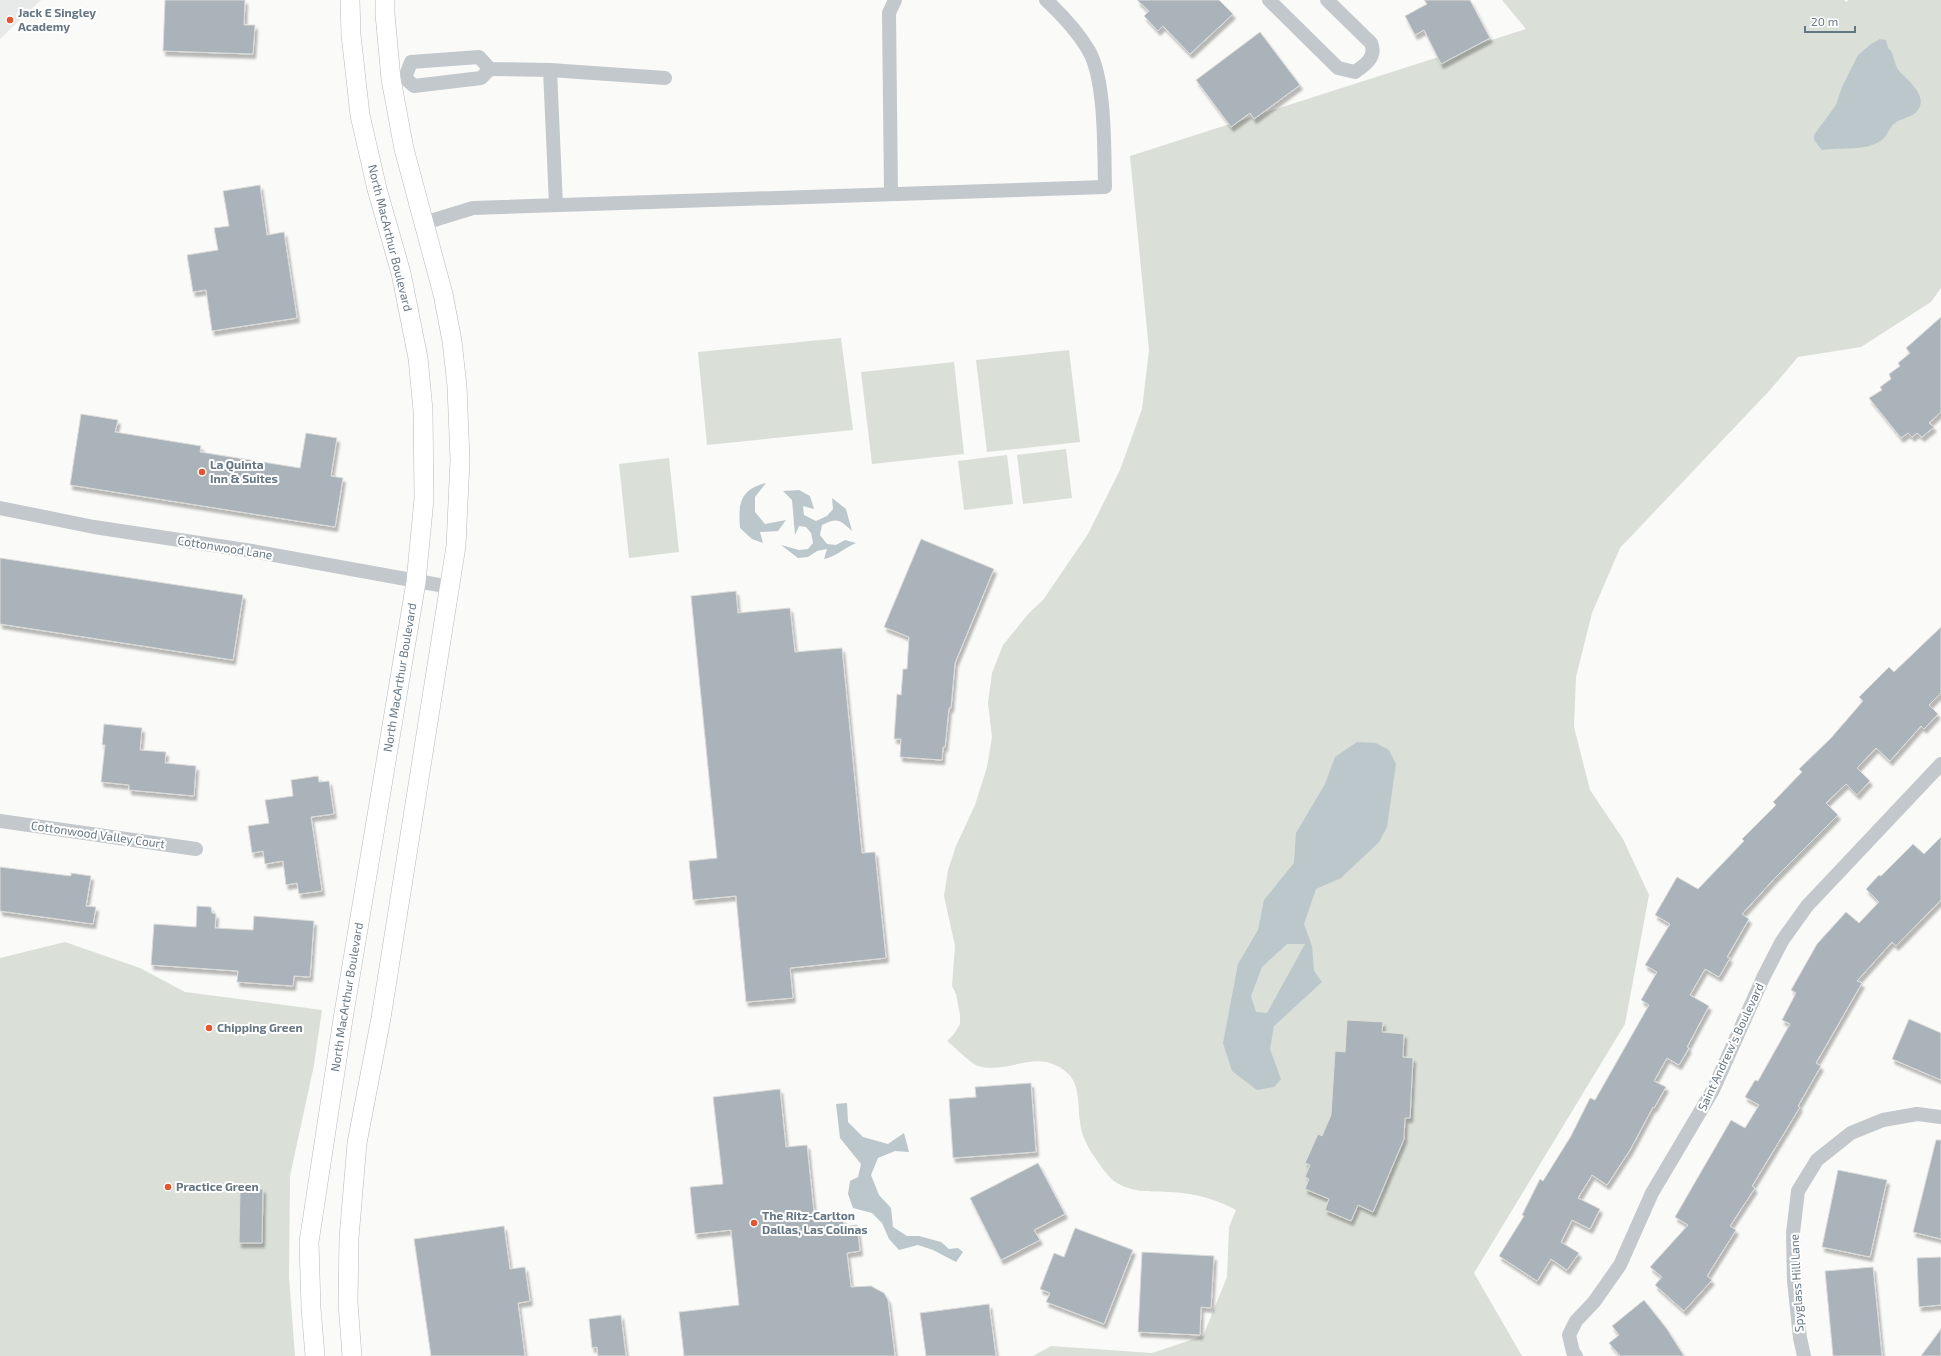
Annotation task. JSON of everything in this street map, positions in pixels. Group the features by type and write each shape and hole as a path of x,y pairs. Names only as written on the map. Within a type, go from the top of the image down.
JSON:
{"main road":[{"name":"North MacArthur Boulevard","path":"315,1356 309,1242 344,1012 416,582 424,499 422,405 418,358 401,273 376,189 360,115 351,35 350,0"},
{"path":"352,1356 348,1303 349,1238 357,1143 382,1010 450,587 456,546 459,507 460,460 457,386 452,341 443,294 404,149 398,78 385,14 385,0"}],"street":[{"path":"891,194 889,13 895,0"},
{"path":"424,223 474,208 1105,187 1100,91 1097,72 1090,52 1078,35 1057,10 1046,0"},
{"path":"1269,0 1338,68 1355,72 1366,65 1372,56 1373,48 1371,43 1327,0"},
{"path":"490,69 479,57 410,62 398,78 414,86 481,78 490,69 550,70 666,78"},
{"path":"550,70 556,205"},
{"name":"Cottonwood Lane","path":"0,508 94,527 252,551 450,587"},
{"name":"Saint Andrew's Boulevard","path":"1576,1356 1573,1352 1569,1335 1576,1321 1594,1302 1620,1266 1652,1192 1713,1090 1763,978 1782,941 1807,906 1941,764"},
{"name":"Cottonwood Valley Court","path":"0,821 196,849"},
{"name":"Spyglass Hill Lane","path":"1804,1356 1800,1338 1794,1281 1793,1233 1798,1191 1817,1160 1850,1133 1883,1120 1917,1114 1941,1117"}],"shaded area":[{"name":"Jack E Singley Academy","path":"0,0 41,0 0,39"},
{"path":"1502,0 1844,0 1846,2 1849,0 1941,0 1941,288 1931,302 1861,347 1798,357 1770,390 1620,548 1592,613 1576,677 1574,727 1590,790 1623,839 1649,895 1625,1024 1474,1273 1522,1356 1033,1356 1051,1346 1152,1353 1203,1336 1227,1277 1229,1227 1236,1210 1217,1201 1196,1195 1173,1192 1140,1191 1117,1183 1110,1178 1087,1144 1081,1126 1078,1097 1074,1082 1064,1070 1046,1062 1037,1061 998,1068 978,1066 947,1041 954,1034 960,1024 960,1015 956,994 952,986 955,946 944,896 948,870 956,846 975,805 987,767 992,737 988,703 992,673 1003,645 1029,613 1043,600 1088,534 1120,470 1142,409 1149,350 1130,156 1526,29"},
{"path":"1880,39 1886,40 1896,66 1918,92 1921,103 1919,109 1909,117 1899,120 1893,124 1884,138 1871,145 1854,148 1822,150 1814,140 1814,135 1836,105 1842,87 1858,55 1871,44"},
{"path":"841,338 853,430 707,445 698,352"},
{"path":"1069,350 1080,442 987,452 976,360"},
{"path":"954,362 964,454 872,464 861,372"},
{"path":"1066,449 1072,498 1023,504 1017,455"},
{"path":"1007,455 1013,504 964,510 958,461"},
{"path":"669,458 679,552 629,558 619,464"},
{"path":"766,483 755,497 755,512 765,524 786,520 778,531 760,532 763,543 752,539 740,528 740,505 742,499 751,489"},
{"path":"799,490 810,496 814,509 803,506 804,515 816,521 827,516 833,509 832,498 846,509 852,531 841,522 835,520 822,525 820,535 827,544 836,545 845,540 856,543 833,556 824,559 827,549 817,551 808,557 798,558 781,545 799,550 808,549 813,543 811,533 806,527 799,526 795,535 792,500 783,491"},
{"path":"1357,742 1376,743 1389,750 1396,764 1387,827 1379,842 1341,878 1316,889 1304,924 1312,946 1314,971 1322,982 1274,1026 1270,1049 1281,1079 1274,1087 1257,1090 1232,1071 1223,1043 1238,964 1258,930 1264,900 1294,863 1296,833 1325,784 1335,757","holes":["1287,944 1305,944 1267,1013 1256,1012 1251,996 1262,967"]},
{"path":"65,942 140,968 185,992 322,1010 314,1065 290,1176 289,1277 295,1356 0,1356 0,958"},
{"path":"847,1103 848,1122 863,1137 888,1144 904,1133 909,1152 895,1151 878,1158 871,1175 879,1195 891,1208 893,1227 907,1236 919,1236 941,1242 949,1249 958,1248 963,1252 956,1262 933,1250 918,1245 899,1250 889,1239 882,1223 872,1213 853,1208 848,1194 850,1181 858,1177 861,1164 840,1138 836,1104"}],"building":[{"path":"165,0 245,0 244,25 255,25 253,54 163,51"},
{"path":"1137,0 1219,0 1233,14 1190,54 1163,26 1158,31 1144,16 1149,11"},
{"path":"1424,0 1470,0 1490,38 1441,64 1424,30 1415,35 1405,16 1427,4"},
{"path":"1260,32 1300,85 1254,119 1250,113 1231,127 1196,80"},
{"path":"260,185 267,235 284,232 297,318 212,331 206,290 193,292 187,255 218,250 214,228 229,226 223,191"},
{"path":"1941,317 1941,412 1929,423 1934,427 1922,437 1917,433 1912,437 1908,433 1901,438 1869,398 1882,390 1880,387 1891,379 1889,374 1900,366 1898,363 1910,353 1906,348"},
{"name":"La Quinta Inn & Suites","path":"81,414 118,420 115,432 201,446 200,452 300,468 306,433 337,438 331,476 343,478 335,527 70,485"},
{"path":"921,539 994,569 955,663 951,708 949,708 945,747 943,747 942,760 900,757 901,739 894,739 897,694 901,695 903,669 907,669 909,637 884,627"},
{"path":"0,558 243,595 233,660 0,624"},
{"path":"736,591 738,613 790,608 795,652 842,648 862,853 875,852 886,958 790,968 793,998 746,1002 736,896 693,900 689,861 717,858 691,596"},
{"path":"1941,627 1941,693 1929,705 1938,714 1924,729 1921,726 1890,761 1876,748 1857,768 1870,781 1857,795 1846,784 1826,803 1838,815 1773,880 1742,914 1749,919 1727,957 1730,958 1719,977 1705,969 1690,995 1709,1006 1687,1047 1689,1048 1679,1065 1667,1058 1654,1081 1666,1087 1654,1108 1653,1107 1630,1150 1607,1185 1592,1175 1578,1198 1600,1209 1590,1229 1572,1220 1561,1242 1579,1253 1567,1270 1551,1259 1537,1281 1499,1256 1524,1216 1522,1215 1540,1179 1543,1181 1571,1136 1590,1098 1595,1100 1649,1005 1641,1000 1657,972 1645,965 1670,924 1655,915 1677,877 1698,889 1744,841 1742,839 1776,805 1773,802 1802,772 1799,769 1831,738 1863,701 1859,697 1889,667 1894,672"},
{"path":"104,724 142,728 140,750 166,752 165,763 196,766 194,796 129,790 129,785 101,782 105,745 102,745"},
{"path":"318,776 319,782 329,781 334,814 311,817 322,891 299,894 297,883 286,885 283,861 265,864 263,851 252,853 248,826 269,823 265,800 293,796 291,780"},
{"path":"1941,837 1941,900 1896,946 1892,942 1857,981 1862,983 1816,1063 1821,1066 1798,1106 1800,1107 1752,1186 1755,1188 1730,1226 1736,1230 1707,1276 1712,1280 1684,1311 1655,1285 1662,1277 1650,1267 1688,1225 1675,1217 1731,1120 1745,1128 1759,1105 1745,1097 1755,1080 1758,1081 1790,1024 1782,1020 1796,993 1791,990 1817,944 1846,912 1859,923 1879,902 1866,889 1879,875 1881,876 1913,844 1924,854"},
{"path":"0,867 71,876 71,873 91,876 86,906 96,907 93,924 0,911"},
{"path":"197,906 211,907 212,913 216,914 215,928 253,930 254,916 314,921 310,977 294,976 293,986 237,982 238,971 151,965 154,924 196,927"},
{"path":"1909,1019 1941,1033 1941,1080 1892,1059"},
{"path":"1347,1020 1383,1022 1382,1032 1404,1034 1403,1057 1413,1058 1410,1118 1405,1118 1404,1139 1373,1212 1358,1205 1351,1221 1325,1210 1329,1199 1305,1189 1309,1179 1305,1177 1310,1165 1305,1163 1318,1134 1322,1136 1331,1115 1335,1051 1345,1052"},
{"path":"1031,1083 1036,1152 953,1158 949,1099 976,1097 975,1087"},
{"name":"The Ritz-Carlton Dallas, Las Colinas","path":"780,1089 786,1147 807,1145 815,1222 843,1218 844,1226 857,1225 860,1251 847,1253 851,1287 871,1286 884,1293 888,1300 895,1356 684,1356 679,1312 739,1305 731,1230 695,1234 690,1187 723,1184 713,1097"},
{"path":"1936,1140 1941,1140 1941,1239 1913,1232"},
{"path":"1038,1163 1065,1214 1034,1230 1040,1240 1001,1260 970,1198"},
{"path":"1838,1170 1887,1180 1870,1257 1822,1247"},
{"path":"240,1189 263,1189 262,1243 239,1243"},
{"path":"504,1226 510,1269 525,1267 530,1301 518,1303 525,1356 431,1356 414,1239"},
{"path":"1075,1228 1133,1250 1104,1324 1046,1302 1050,1293 1040,1289 1054,1253 1064,1257"},
{"path":"1142,1252 1214,1256 1211,1308 1201,1307 1200,1335 1138,1332"},
{"path":"1941,1257 1941,1305 1919,1307 1917,1258"},
{"path":"1873,1267 1882,1356 1833,1356 1825,1271"},
{"path":"1644,1300 1667,1329 1684,1356 1620,1356 1609,1343 1619,1335 1612,1326"},
{"path":"989,1304 996,1356 926,1356 920,1313"},
{"path":"621,1315 626,1356 598,1356 597,1347 592,1348 589,1319"},
{"path":"1941,1329 1941,1356 1921,1356"}],"place":[{"name":"Jack E Singley Academy","path":"10,20"},
{"name":"La Quinta Inn & Suites","path":"202,472"},
{"name":"Chipping Green","path":"209,1028"},
{"name":"Practice Green","path":"168,1187"},
{"name":"The Ritz-Carlton Dallas, Las Colinas","path":"754,1223"}]}
